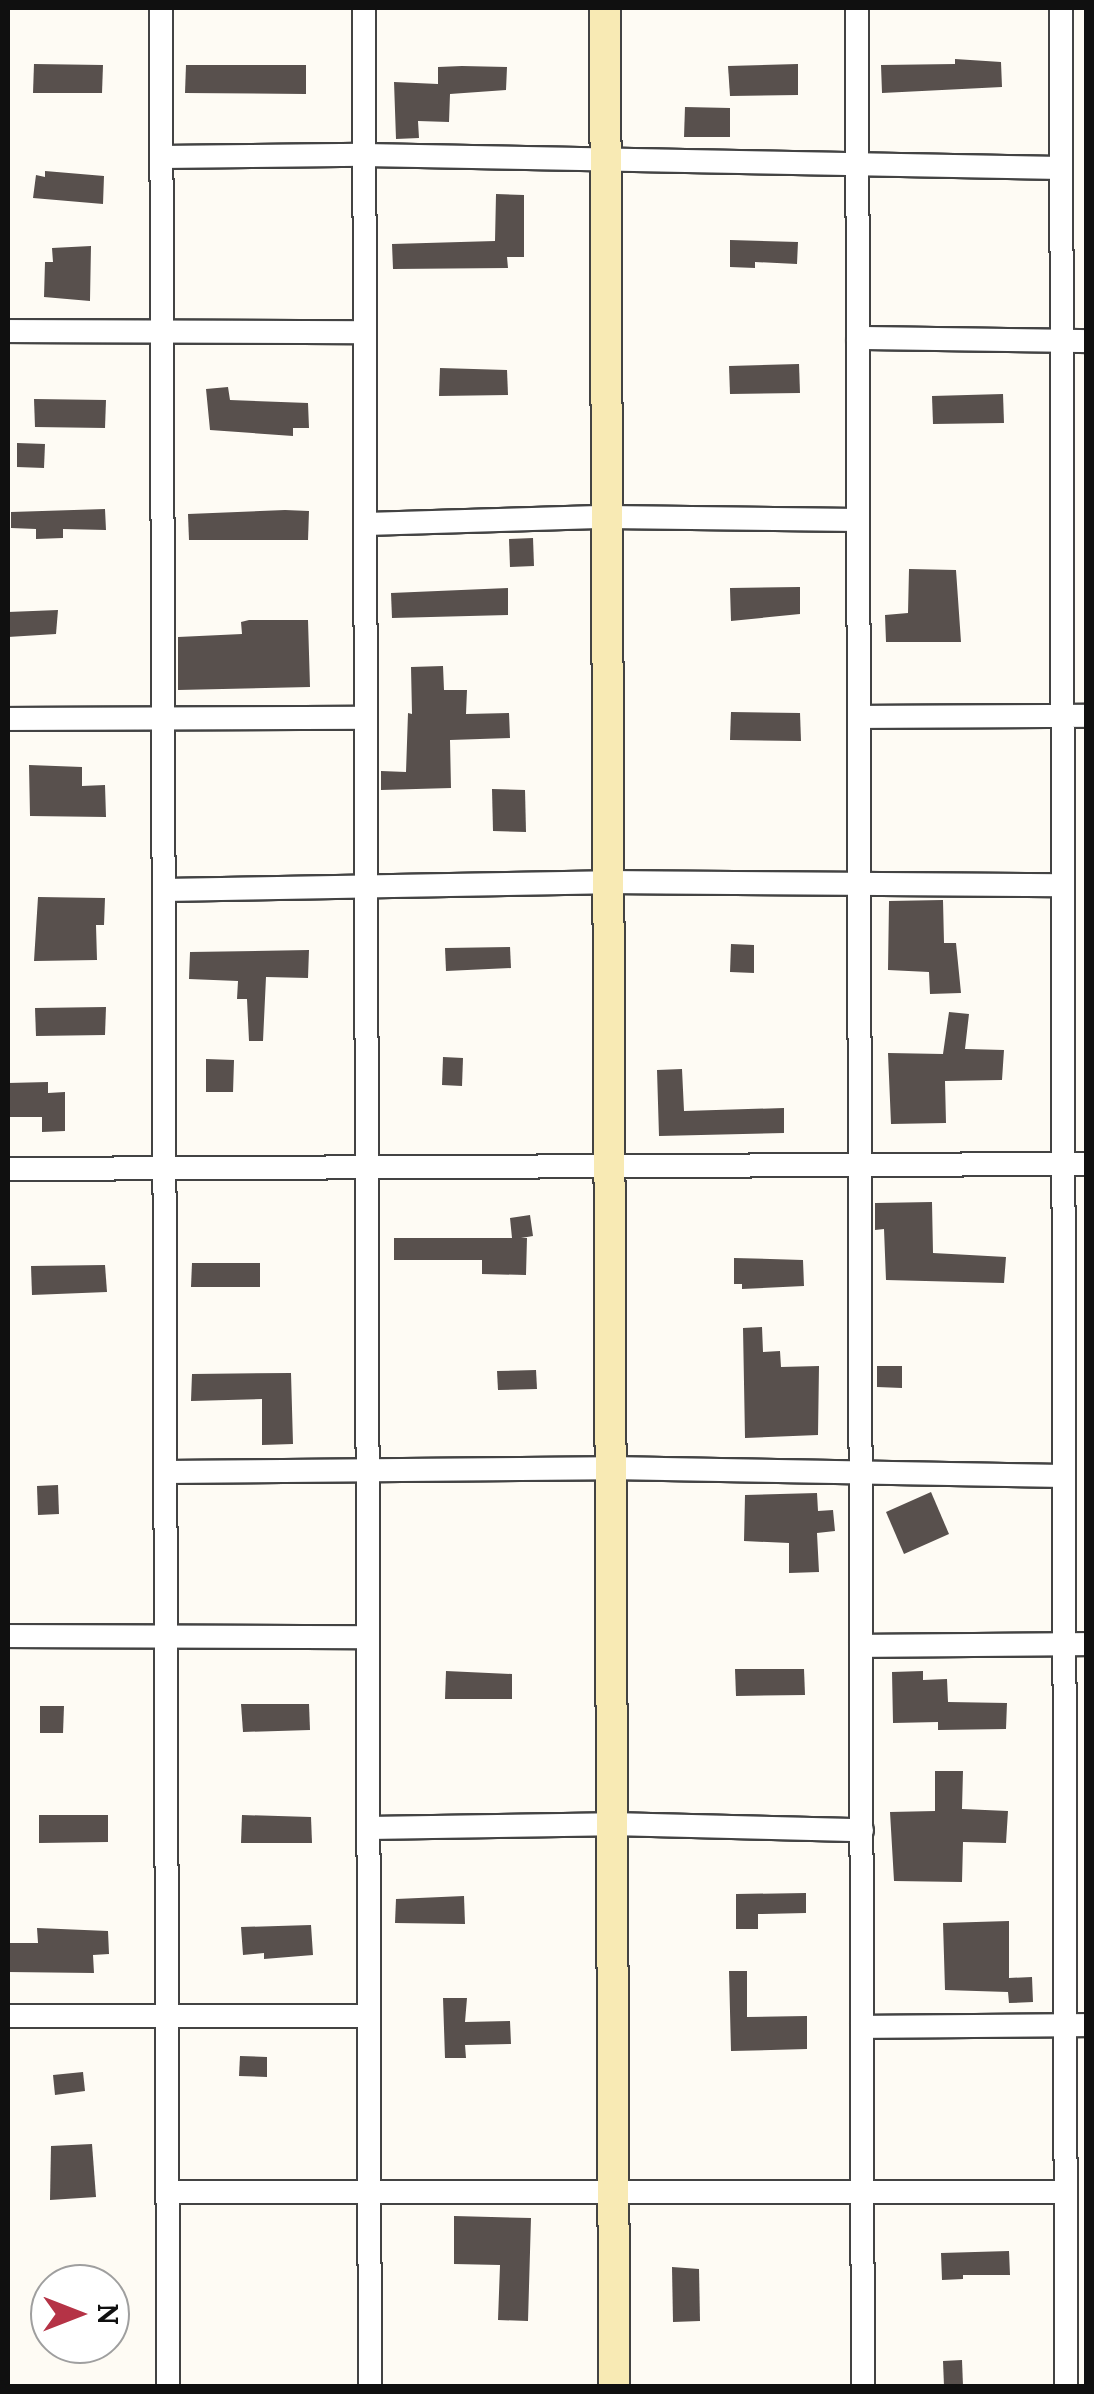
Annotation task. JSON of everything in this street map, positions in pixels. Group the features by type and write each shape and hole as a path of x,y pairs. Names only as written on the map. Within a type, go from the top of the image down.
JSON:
{"street":[{"path":"161,8 168,2386"},
{"path":"364,8 370,2386"},
{"path":"605,8 606,1165 614,2386"},
{"path":"856,8 863,2386"},
{"path":"1061,8 1062,341 1075,716 1063,886 1075,1164 1064,1476 1076,1644 1076,2025 1066,2192 1066,2386"},
{"path":"161,157 364,155 1062,168"},
{"path":"8,331 365,332"},
{"path":"858,338 1086,341"},
{"path":"366,524 608,517 858,520"},
{"path":"859,717 1075,716"},
{"path":"8,719 366,718"},
{"path":"164,890 608,882 1063,886"},
{"path":"8,1169 1075,1164"},
{"path":"165,1472 609,1468 1064,1476"},
{"path":"8,1636 368,1637"},
{"path":"861,1646 1076,1644"},
{"path":"368,1828 612,1824 862,1830"},
{"path":"8,2016 369,2016"},
{"path":"862,2027 1076,2025"},
{"path":"168,2192 1066,2192"}],"building":[{"path":"955,59 1001,62 1002,87 882,93 881,65 955,64"},
{"path":"34,64 103,65 102,93 33,93"},
{"path":"798,64 798,95 730,96 728,66"},
{"path":"186,65 306,65 306,94 185,93"},
{"path":"438,67 507,67 506,90 450,94 449,122 418,121 419,138 396,139 394,82 438,84"},
{"path":"685,107 730,108 730,137 684,137"},
{"path":"45,171 104,176 103,204 33,198 36,175 45,177"},
{"path":"496,194 524,195 524,257 507,257 508,268 393,269 392,244 495,241"},
{"path":"730,240 798,242 797,264 755,262 755,268 730,267"},
{"path":"91,246 90,301 44,297 45,262 53,262 52,248"},
{"path":"799,364 800,393 730,394 729,366"},
{"path":"440,368 507,370 508,395 439,396"},
{"path":"228,387 230,400 308,403 309,428 293,428 293,436 210,430 206,389"},
{"path":"1003,394 1004,423 933,424 932,396"},
{"path":"34,399 106,400 105,428 35,427"},
{"path":"17,443 45,444 44,468 17,467"},
{"path":"105,509 106,530 63,529 63,538 36,539 36,529 11,528 11,512"},
{"path":"309,511 308,540 189,540 188,514"},
{"path":"533,538 534,566 510,567 509,539"},
{"path":"909,569 956,570 961,642 886,642 885,615 908,613"},
{"path":"800,587 800,614 731,621 730,588"},
{"path":"508,588 508,615 392,618 391,593"},
{"path":"58,610 56,634 8,637 8,612"},
{"path":"308,620 310,687 178,690 178,637 242,634 241,622"},
{"path":"443,666 444,690 467,690 466,714 509,713 510,738 450,740 451,788 381,790 381,771 406,772 408,713 412,714 411,667"},
{"path":"731,712 800,713 801,741 730,740"},
{"path":"29,765 82,767 82,786 105,785 106,817 30,816"},
{"path":"492,789 525,790 526,832 493,831"},
{"path":"38,897 105,898 104,925 96,925 97,960 34,961"},
{"path":"943,900 944,943 956,943 961,993 930,994 929,972 888,970 889,901"},
{"path":"731,944 754,945 754,973 730,972"},
{"path":"510,947 511,968 446,971 445,948"},
{"path":"309,950 308,978 266,977 263,1041 249,1041 247,999 237,999 238,981 189,979 190,952"},
{"path":"106,1007 105,1035 36,1036 35,1008"},
{"path":"949,1012 969,1014 965,1049 1004,1050 1002,1080 945,1081 946,1123 891,1124 888,1053 943,1054"},
{"path":"443,1057 463,1058 462,1086 442,1085"},
{"path":"206,1059 234,1060 233,1092 206,1092"},
{"path":"682,1069 684,1111 784,1108 784,1133 659,1136 657,1070"},
{"path":"48,1082 48,1093 65,1092 65,1131 42,1132 42,1117 8,1117 8,1083"},
{"path":"932,1202 933,1253 1006,1257 1004,1283 886,1280 884,1229 875,1230 875,1203"},
{"path":"530,1215 533,1236 521,1238 527,1238 526,1275 482,1274 482,1260 394,1260 394,1238 512,1238 510,1218"},
{"path":"734,1258 803,1260 804,1286 742,1289 742,1284 734,1284"},
{"path":"192,1263 260,1263 260,1287 191,1287"},
{"path":"105,1265 107,1292 32,1295 31,1266"},
{"path":"762,1327 763,1352 780,1351 781,1367 819,1366 818,1435 745,1438 743,1328"},
{"path":"877,1366 902,1366 902,1388 877,1387"},
{"path":"536,1370 537,1389 498,1390 497,1371"},
{"path":"291,1373 293,1444 262,1445 262,1399 191,1401 192,1374"},
{"path":"58,1485 59,1514 38,1515 37,1486"},
{"path":"931,1492 949,1534 904,1554 886,1512"},
{"path":"817,1493 818,1511 833,1510 835,1531 817,1533 819,1572 789,1573 789,1543 744,1541 745,1495"},
{"path":"735,1669 804,1669 805,1695 736,1696"},
{"path":"446,1671 512,1674 512,1699 445,1699"},
{"path":"923,1671 923,1680 947,1679 948,1702 1007,1703 1006,1729 938,1730 938,1722 893,1723 892,1672"},
{"path":"241,1704 309,1704 310,1730 243,1732"},
{"path":"40,1706 64,1706 63,1733 40,1733"},
{"path":"935,1771 963,1771 962,1809 1008,1811 1006,1843 963,1842 962,1882 894,1881 890,1812 935,1811"},
{"path":"39,1815 108,1815 108,1842 39,1843"},
{"path":"242,1815 311,1817 312,1843 241,1843"},
{"path":"806,1893 806,1913 758,1914 758,1929 736,1929 736,1894"},
{"path":"464,1896 465,1924 395,1923 396,1899"},
{"path":"1009,1921 1009,1978 1032,1977 1033,2002 1009,2003 1008,1992 945,1990 943,1923"},
{"path":"311,1925 313,1955 264,1959 264,1953 243,1955 241,1927"},
{"path":"37,1928 108,1931 109,1954 93,1955 94,1973 8,1972 8,1943 38,1943"},
{"path":"729,1971 747,1971 747,2017 807,2016 807,2049 731,2051"},
{"path":"443,1998 467,1998 465,2022 510,2021 511,2044 465,2045 466,2058 445,2058"},
{"path":"240,2056 267,2057 267,2077 239,2076"},
{"path":"83,2072 85,2091 55,2095 53,2075"},
{"path":"92,2144 96,2197 50,2200 51,2146"},
{"path":"454,2216 531,2218 528,2321 498,2320 500,2265 454,2264"},
{"path":"1009,2251 1010,2275 963,2275 963,2279 942,2280 941,2253"},
{"path":"672,2267 699,2269 700,2321 673,2322"},
{"path":"962,2360 963,2386 944,2386 943,2361"}]}
